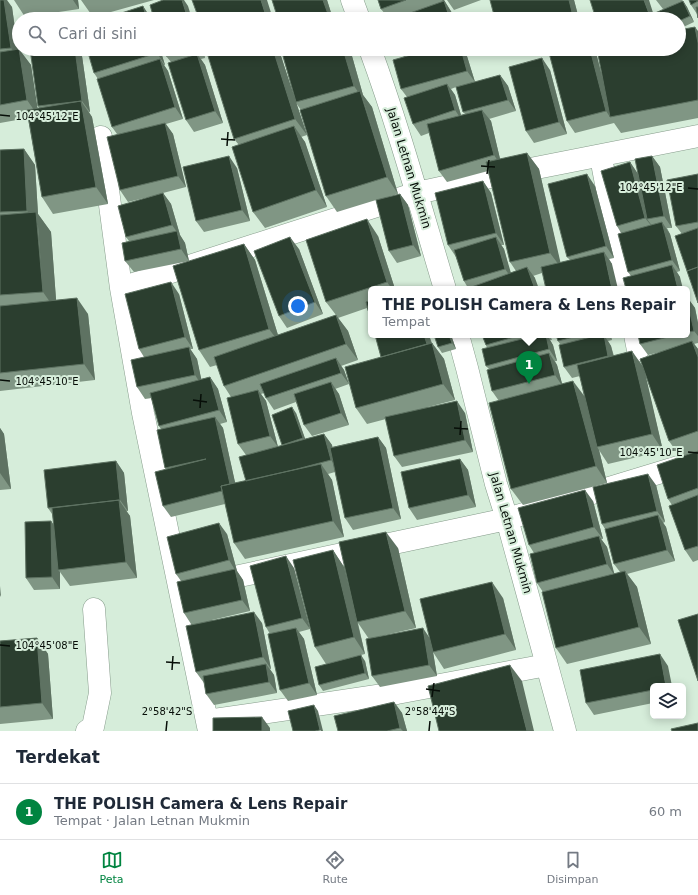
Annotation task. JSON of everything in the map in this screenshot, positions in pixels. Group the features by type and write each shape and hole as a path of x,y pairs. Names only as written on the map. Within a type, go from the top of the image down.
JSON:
{"street":[{"path":"352,0 356,12"},
{"name":"Jalan Letnan Mukmin","path":"373,56 417,193 444,286"},
{"path":"121,288 417,193 698,136"},
{"path":"101,137 121,288 143,413 208,726 397,693 547,664"},
{"path":"601,156 625,286"},
{"name":"Jalan Letnan Mukmin","path":"459,338 468,368 496,484 508,519 565,731"},
{"path":"179,589 508,519 691,463"},
{"path":"87,731 93,727 100,693 94,609"}],"building":[{"path":"0,0 4,0 11,48 0,49"},
{"path":"163,0 182,0 186,12 152,12 150,5"},
{"path":"192,0 261,0 265,12 196,12"},
{"path":"272,0 323,0 327,12 276,12"},
{"path":"378,0 406,0 381,9"},
{"path":"490,0 569,0 572,12 493,12"},
{"path":"590,0 644,0 648,12 594,12"},
{"path":"689,0 698,0 698,1 691,5"},
{"path":"444,1 448,12 413,12"},
{"path":"683,1 690,16 686,18 686,12 657,12"},
{"path":"143,6 145,12 125,12"},
{"path":"696,7 698,7 698,18"},
{"path":"695,27 698,43 698,100 610,117 598,56 686,56 686,29"},
{"path":"12,50 12,56 20,56 27,100 0,105 0,52"},
{"path":"31,56 76,56 82,101 38,106"},
{"path":"89,56 148,56 94,73"},
{"path":"191,56 198,56 215,111 186,120 168,63"},
{"path":"208,56 275,56 295,119 234,139"},
{"path":"283,56 345,56 354,86 296,102"},
{"path":"407,56 463,56 467,71 401,89 393,60"},
{"path":"550,56 592,56 606,111 567,121"},
{"path":"542,58 559,122 526,131 509,67"},
{"path":"160,59 175,107 112,127 97,79"},
{"path":"500,75 508,100 463,112 456,87"},
{"path":"447,84 455,110 413,124 404,98"},
{"path":"360,91 387,177 326,196 300,110"},
{"path":"81,101 96,187 42,197 27,110"},
{"path":"482,110 494,155 439,171 427,124"},
{"path":"165,123 178,176 120,190 107,137"},
{"path":"294,126 316,190 253,212 232,147"},
{"path":"24,149 27,211 0,212 0,150"},
{"path":"527,153 550,253 510,262 486,162"},
{"path":"229,156 242,210 196,221 183,167"},
{"path":"652,156 664,216 647,219 635,159"},
{"path":"630,162 645,218 617,226 601,171"},
{"path":"587,174 606,246 567,257 548,184"},
{"path":"698,174 698,222 676,226 667,180"},
{"path":"483,181 496,233 448,245 435,193"},
{"path":"163,193 172,225 126,237 118,206"},
{"path":"400,194 413,245 389,251 376,200"},
{"path":"36,212 43,292 0,295 0,215"},
{"path":"367,219 387,282 375,286 368,286 368,288 326,302 306,240"},
{"path":"662,222 672,260 628,272 618,234"},
{"path":"698,228 698,267 687,271 675,236"},
{"path":"177,231 181,249 125,261 122,243"},
{"path":"290,237 315,302 279,316 254,251"},
{"path":"496,237 505,269 464,281 454,250"},
{"path":"244,244 269,329 199,350 173,266"},
{"path":"604,252 611,286 545,286 541,267"},
{"path":"672,265 677,286 625,286 623,278"},
{"path":"527,267 534,286 474,286"},
{"path":"698,267 698,303 687,271"},
{"path":"171,282 185,337 139,349 125,294"},
{"path":"77,298 84,364 0,373 0,306"},
{"path":"690,313 694,331 690,332"},
{"path":"336,315 346,344 224,386 214,357"},
{"path":"376,338 425,338 427,344 381,357"},
{"path":"435,338 450,338 452,343 438,347"},
{"path":"483,338 510,338 486,345"},
{"path":"526,338 547,338 549,349 486,366 482,349"},
{"path":"557,338 570,338 558,341"},
{"path":"587,338 605,338 608,356 564,367 559,345"},
{"path":"639,338 664,338 640,344"},
{"path":"692,341 698,357 698,431 669,441 640,359"},
{"path":"432,343 443,384 356,408 345,367"},
{"path":"189,347 195,375 137,387 131,360"},
{"path":"632,351 652,434 597,447 577,365"},
{"path":"549,353 555,375 492,391 487,370"},
{"path":"336,358 341,373 266,398 260,384"},
{"path":"210,377 219,410 159,426 150,393"},
{"path":"573,381 596,466 511,489 489,403"},
{"path":"331,382 341,413 304,425 294,394"},
{"path":"258,390 270,436 238,444 227,398"},
{"path":"457,401 465,440 394,456 385,417"},
{"path":"292,407 303,438 282,445 272,415"},
{"path":"215,417 230,484 221,486 222,491 163,506 155,472 206,459 165,468 157,430"},
{"path":"324,434 331,460 246,481 239,457"},
{"path":"378,437 393,508 345,518 330,448"},
{"path":"698,451 698,488 668,499 657,465"},
{"path":"460,459 468,495 409,508 401,472"},
{"path":"116,461 120,500 48,508 44,470"},
{"path":"321,464 333,521 234,543 221,486"},
{"path":"648,474 657,511 602,524 593,487"},
{"path":"585,490 594,527 529,545 518,508"},
{"path":"698,495 698,546 685,550 669,506"},
{"path":"119,500 126,562 58,570 52,508"},
{"path":"658,515 667,550 614,564 605,529"},
{"path":"51,521 52,577 26,578 25,522"},
{"path":"219,523 229,560 176,574 167,537"},
{"path":"386,532 405,611 357,622 339,542"},
{"path":"599,536 607,564 537,583 530,554"},
{"path":"333,550 354,637 315,647 293,560"},
{"path":"286,556 302,618 266,627 250,566"},
{"path":"235,569 242,600 184,613 177,582"},
{"path":"625,571 639,627 556,648 542,592"},
{"path":"492,582 505,634 433,652 420,599"},
{"path":"254,612 263,657 196,672 186,626"},
{"path":"698,614 698,681 678,620"},
{"path":"296,628 309,683 280,690 268,634"},
{"path":"423,628 429,665 372,676 366,639"},
{"path":"37,638 42,703 0,707 0,641"},
{"path":"660,654 665,683 650,683 650,691 586,703 580,670"},
{"path":"361,655 365,673 319,685 315,667"},
{"path":"266,664 269,682 206,694 203,676"},
{"path":"510,665 527,731 439,731 428,686"},
{"path":"394,702 400,728 387,731 338,731 334,716"},
{"path":"314,705 320,730 293,731 288,711"},
{"path":"262,717 262,731 213,731 213,718"},
{"path":"698,723 698,731 672,731 671,729"}],"place":[{"name":"THE POLISH Camera & Lens Repair","path":"529,384"}]}
